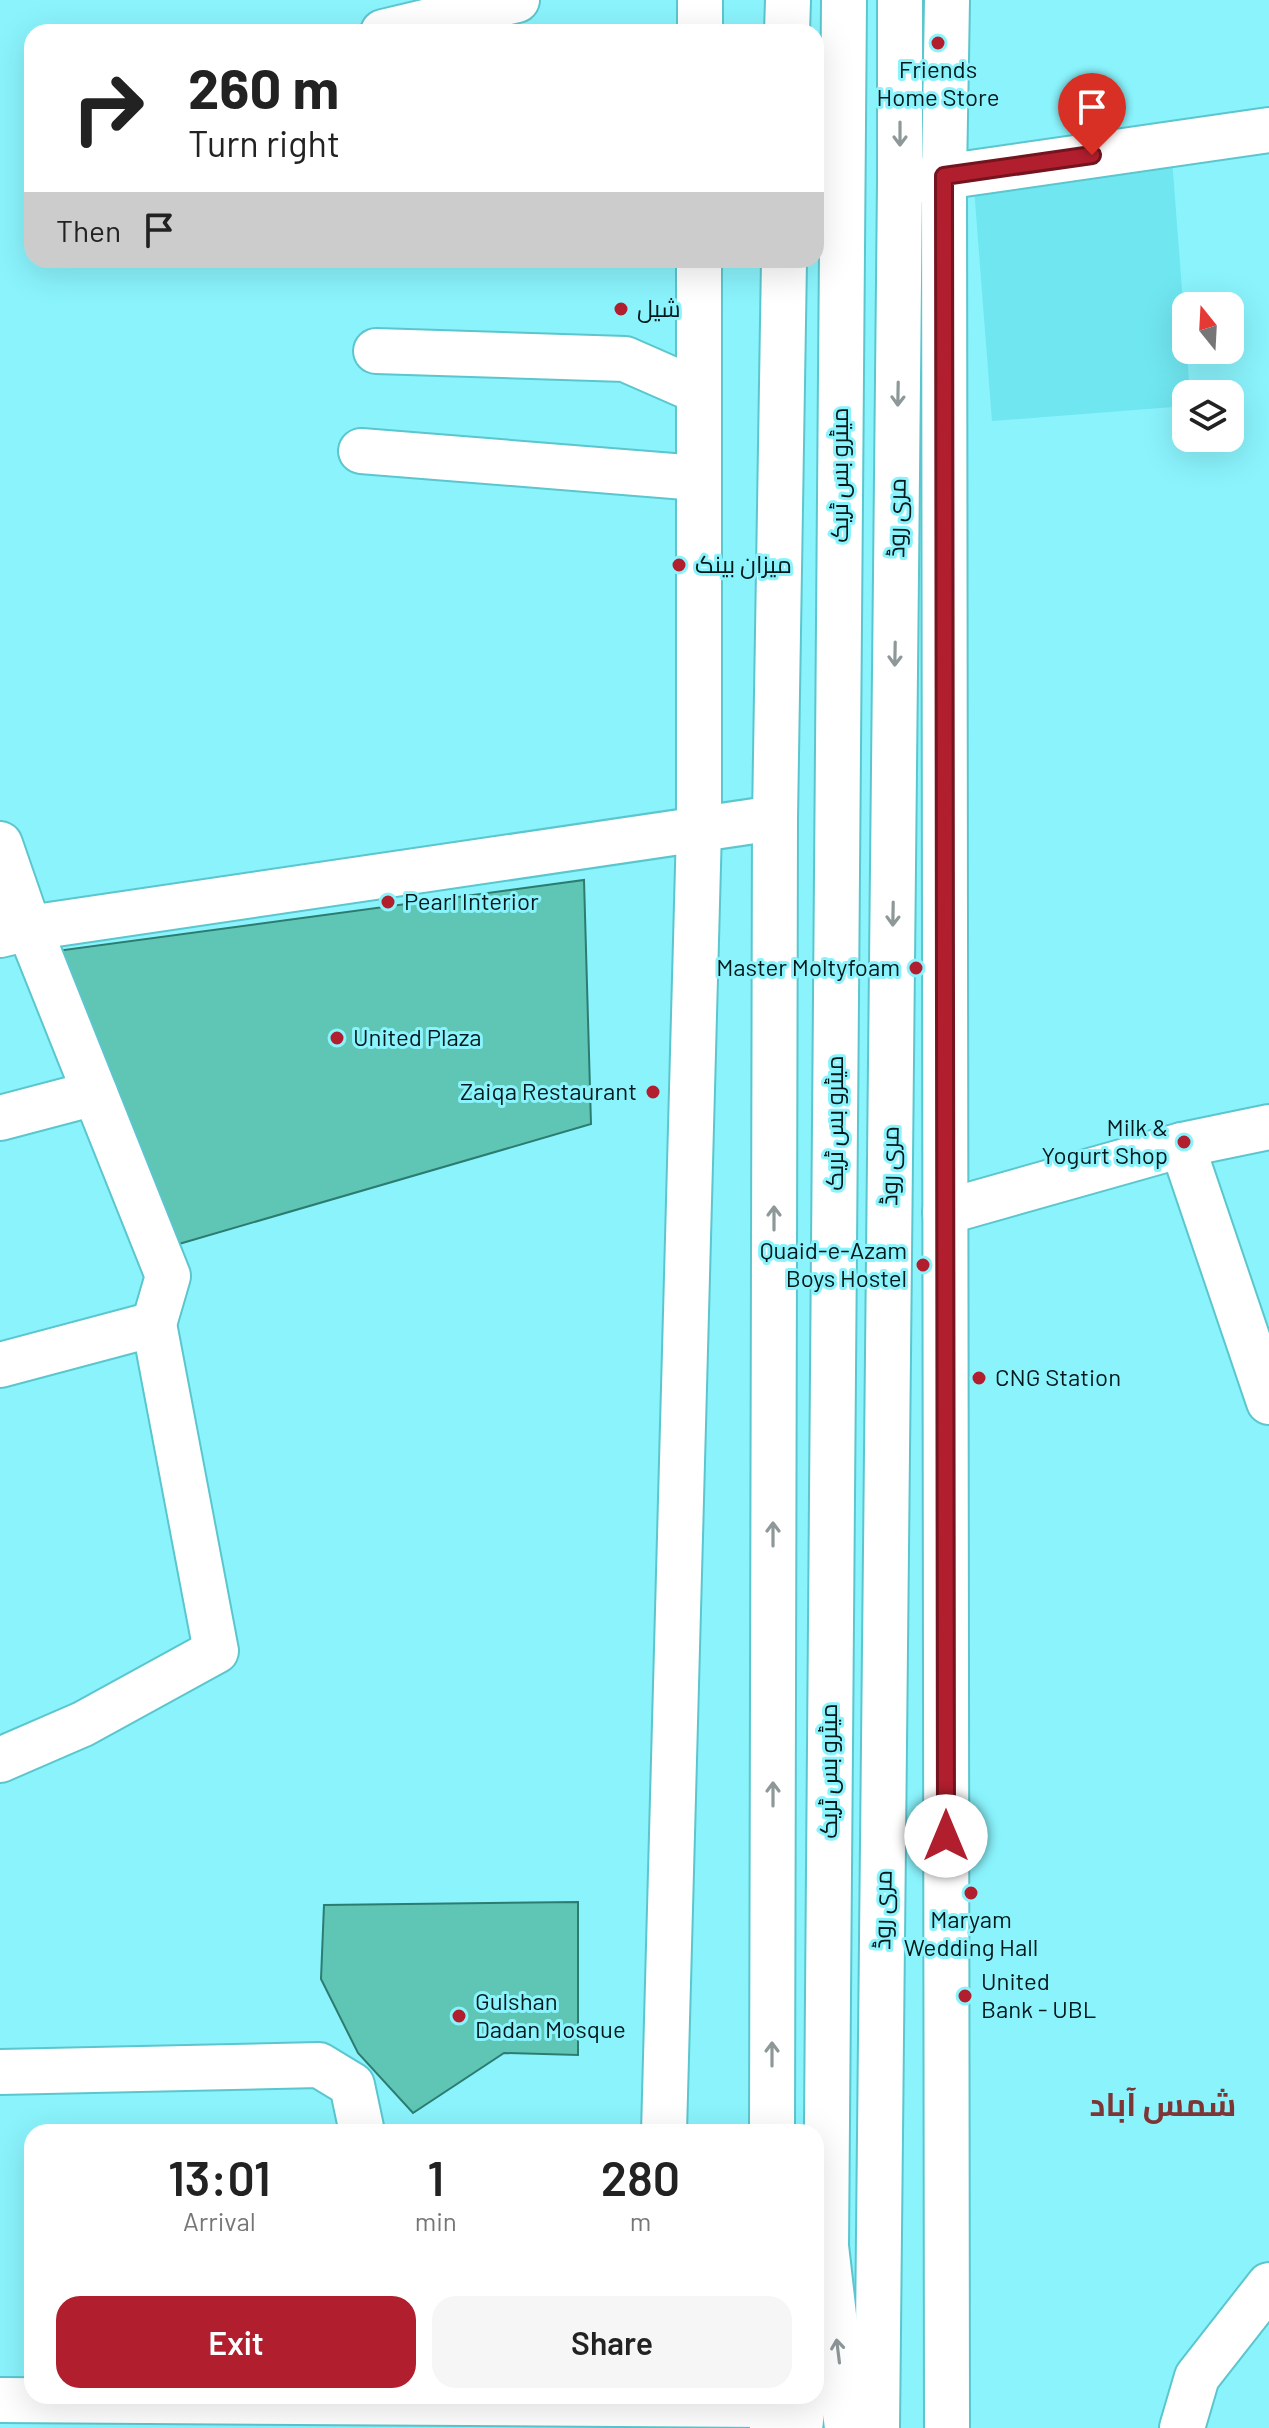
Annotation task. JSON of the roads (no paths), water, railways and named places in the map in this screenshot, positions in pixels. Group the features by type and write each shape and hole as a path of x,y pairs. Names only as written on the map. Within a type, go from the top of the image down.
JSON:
{"street":[{"path":"416,24 517,0"},
{"path":"700,0 700,24"},
{"path":"787,24 788,0"},
{"name":"میٹرو بس ٹریک","path":"844,0 826,2246 847,2428"},
{"name":"مری روڈ","path":"877,2428 900,0"},
{"path":"947,0 944,176 947,2428"},
{"path":"900,183 1269,130"},
{"path":"664,2124 699,829 699,268"},
{"path":"772,2124 775,818 784,268"},
{"path":"376,351 625,359 698,391"},
{"path":"361,451 698,478"},
{"path":"14,931 775,818"},
{"path":"0,844 14,931 95,1093 168,1276 154,1324 216,1651 83,1724 0,1760"},
{"path":"0,1118 95,1093"},
{"path":"945,1212 1182,1145 1269,1127"},
{"path":"1182,1145 1269,1402"},
{"path":"0,1365 154,1324"},
{"path":"0,2072 319,2065 352,2085 360,2124"},
{"name":"میٹرو بس ٹریک","path":"824,2260 826,2246"},
{"path":"1182,2428 1197,2377 1269,2285"},
{"path":"0,2400 24,2400"},
{"path":"424,2404 567,2416 666,2409 784,2411"}],"place":[{"name":"Friends Home Store","path":"938,43"},
{"name":"شیل","path":"621,309"},
{"name":"میزان بینک","path":"679,565"},
{"name":"Pearl Interior","path":"388,902"},
{"name":"Master Moltyfoam","path":"916,968"},
{"name":"United Plaza","path":"337,1038"},
{"name":"Zaiqa Restaurant","path":"653,1092"},
{"name":"Milk & Yogurt Shop","path":"1184,1142"},
{"name":"Quaid-e-Azam Boys Hostel","path":"923,1265"},
{"name":"CNG Station","path":"979,1378"},
{"name":"Maryam Wedding Hall","path":"971,1893"},
{"name":"United Bank - UBL","path":"965,1996"},
{"name":"Gulshan Dadan Mosque","path":"459,2016"}],"district":[{"name":"شمس آباد","path":"1163,2105"}]}
